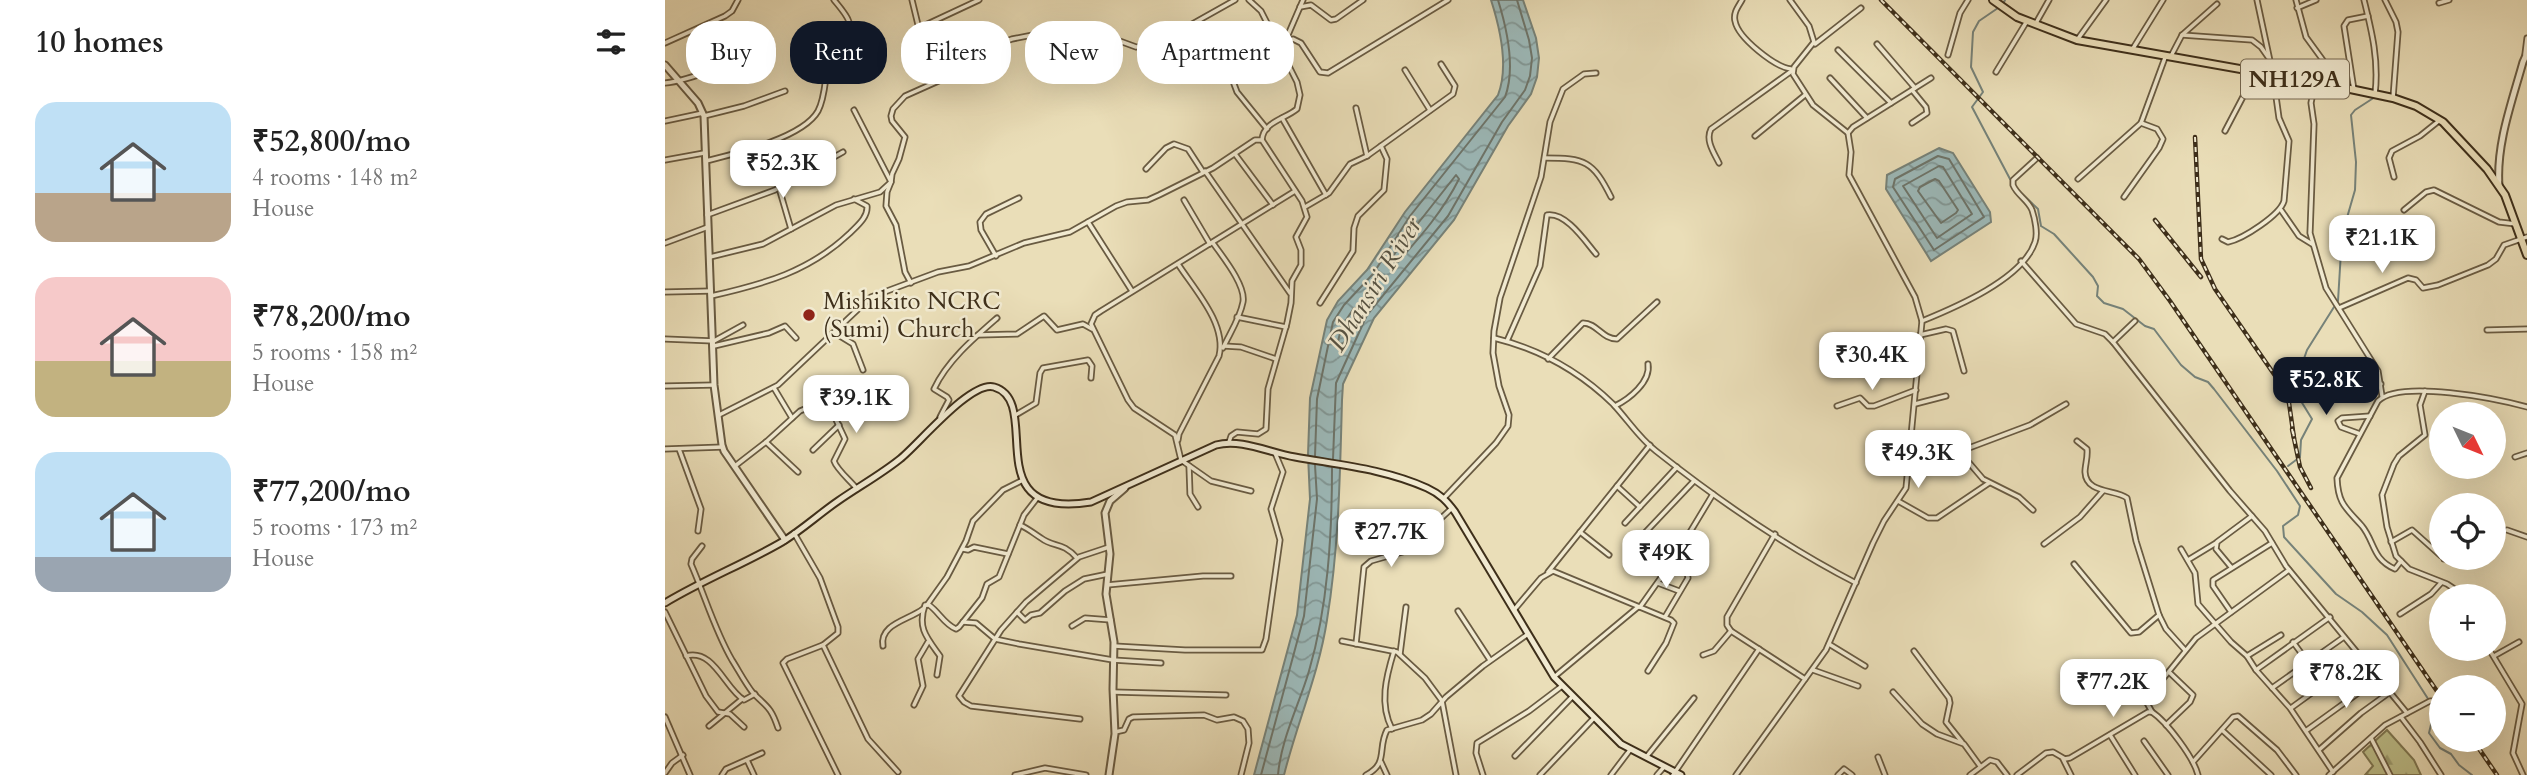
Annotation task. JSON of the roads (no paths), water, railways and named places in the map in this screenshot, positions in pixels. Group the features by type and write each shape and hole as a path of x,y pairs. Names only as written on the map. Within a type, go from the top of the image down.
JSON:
{"highway":[{"name":"NH129A","path":"1993,0 2035,25 2077,40 2332,85 2393,98 2416,106 2440,120 2475,155 2499,186 2524,238 2527,255"}],"main road":[{"path":"2499,186 2498,163 2503,136 2526,55"},
{"path":"665,65 703,114 714,385 723,447 785,540"},
{"path":"665,603 785,540 900,459 966,397 986,386 996,387 1004,394 1014,416 1019,467 1023,480 1038,497 1053,504 1091,502 1216,444 1229,442 1293,457 1366,468 1426,488 1444,498 1554,677 1630,750 1676,774"},
{"path":"1109,775 1115,732 1114,646 1107,584 1109,547 1106,509 1110,501 1130,484"}],"street":[{"path":"665,43 725,16 732,11 738,0"},
{"path":"704,161 773,141 811,119 818,111 832,50 849,25 849,17 834,0"},
{"path":"843,0 844,10"},
{"path":"912,0 917,21"},
{"path":"934,21 979,0"},
{"path":"911,283 901,258 901,243 896,225 886,205 892,174 905,137 891,117 893,109 905,96 943,79 967,56 1012,39 1063,29 1106,36 1136,47 1153,46 1235,0"},
{"path":"1249,0 1261,11 1266,21"},
{"path":"1294,22 1303,0"},
{"path":"1300,7 1311,5 1331,20 1363,0"},
{"path":"1439,0 1441,6"},
{"path":"1294,39 1299,41 1320,72 1328,73 1447,0"},
{"path":"1742,0 1735,12 1737,27 1770,61 1793,70"},
{"path":"1790,0 1809,26 1813,45"},
{"path":"1948,55 1960,13 1968,0"},
{"path":"2035,25 2049,0"},
{"path":"2077,40 2106,0"},
{"path":"2132,50 2163,0"},
{"path":"2296,0 2307,37 2328,68 2332,85"},
{"path":"2297,8 2316,0"},
{"path":"2364,0 2377,65 2375,94"},
{"path":"2385,0 2398,32 2393,98"},
{"path":"2439,3 2449,0"},
{"path":"2222,239 2228,242 2237,240 2281,210 2284,201 2289,141 2279,118 2259,1"},
{"path":"2078,179 2141,123 2168,56 2182,34 2217,5"},
{"path":"1719,163 1708,136 1711,129 1793,70 1813,45 1861,8"},
{"path":"2354,90 2344,26 2347,20 2368,16"},
{"path":"1996,72 2027,21"},
{"path":"2182,34 2252,40 2270,59"},
{"path":"2526,55 2527,38"},
{"path":"1877,44 1926,107 1927,113 1912,124"},
{"path":"1838,50 1891,103"},
{"path":"1305,207 1326,195 1350,164 1367,156 1455,91 1455,86 1441,64"},
{"path":"1405,70 1430,110"},
{"path":"1736,775 1829,643 1884,521 1906,488 1922,321 1915,298 1847,170 1851,152 1848,132 1826,117 1805,95 1793,70"},
{"path":"2225,131 2256,72"},
{"path":"1444,498 1496,443 1508,426 1509,415 1496,373 1494,338 1500,298 1541,177 1551,122 1563,89 1584,74 1596,73"},
{"path":"1229,442 1231,436 1237,432 1254,435 1264,432 1268,415 1268,389 1286,327 1293,278 1301,265 1301,250 1295,239 1307,217 1305,207 1262,140 1266,129 1297,109 1300,95 1294,76"},
{"path":"1831,78 1867,118"},
{"path":"1848,132 1931,78"},
{"path":"665,83 686,79"},
{"path":"2315,82 2311,103 2314,124 2309,226 2326,288 2377,367 2382,396"},
{"path":"1234,84 1237,92 1266,129"},
{"path":"665,121 744,106 785,92"},
{"path":"1755,136 1805,95"},
{"path":"1356,108 1367,156"},
{"path":"854,110 891,182"},
{"path":"1282,118 1326,195"},
{"path":"2394,177 2389,158 2392,151 2420,136 2440,120"},
{"path":"2125,197 2163,139 2157,129 2141,123"},
{"path":"718,415 774,388 871,297 938,272 969,266 1024,243 1070,232 1126,202 1154,198 1204,172 1255,140 1262,140"},
{"path":"1146,169 1166,148 1174,144 1188,149 1291,294"},
{"path":"1321,303 1353,251 1354,228 1358,216 1383,193 1387,159 1381,146"},
{"path":"707,215 779,188 843,152"},
{"path":"665,160 704,153"},
{"path":"1235,154 1273,205"},
{"path":"1545,158 1569,158 1590,165 1600,176 1611,197"},
{"path":"1922,321 1978,295 1998,282 2032,249 2036,235 2031,208 2015,191 2013,180 2037,158"},
{"path":"709,257 763,244 836,205 877,194 891,182"},
{"path":"779,188 791,229"},
{"path":"2404,210 2426,192 2434,190 2499,222 2516,224"},
{"path":"1178,442 1170,431 1132,406 1093,330 1091,324 1095,315 1296,191"},
{"path":"996,256 979,226 980,222 986,214 1019,198"},
{"path":"665,292 711,294 765,284 813,261 846,236 863,218 868,210 867,206 854,199"},
{"path":"1184,201 1242,290 1243,301 1224,346 1179,434 1181,460 1216,483 1251,491"},
{"path":"2281,210 2299,236 2313,244"},
{"path":"1507,341 1542,259 1547,215 1563,219 1596,254"},
{"path":"1088,222 1132,292"},
{"path":"665,243 708,227"},
{"path":"2339,308 2408,278 2416,280 2423,288 2457,278 2493,263 2502,247 2524,238"},
{"path":"2021,261 2076,324 2105,334 2113,342 2252,516 2289,570 2407,713"},
{"path":"1178,264 1213,320 1221,343 1219,356"},
{"path":"1548,359 1583,323 1591,324 1607,338 1617,339 1657,302"},
{"path":"977,335 1017,334 1044,316 1057,330 1083,324 1093,330"},
{"path":"1237,317 1286,327"},
{"path":"933,428 949,403 947,397 934,389 937,383 977,335 997,318"},
{"path":"2113,342 2135,321"},
{"path":"714,343 743,325"},
{"path":"665,340 714,343 769,333 785,326 796,338"},
{"path":"1920,335 1946,329 1953,331 1964,370"},
{"path":"2487,330 2527,329"},
{"path":"835,333 853,344 863,370"},
{"path":"1494,338 1507,341 1572,370 1615,406 1650,445 1694,481 1856,583"},
{"path":"1224,346 1241,347 1276,359"},
{"path":"1014,416 1036,403 1043,368 1089,360 1091,378"},
{"path":"1615,406 1631,396 1647,377 1648,364"},
{"path":"2325,383 2381,384"},
{"path":"665,386 714,385"},
{"path":"774,388 792,418"},
{"path":"1837,406 1860,398 1872,407 1916,390"},
{"path":"2400,614 2431,594 2441,583 2409,569 2396,556 2382,495 2396,459 2425,435 2420,405 2425,391"},
{"path":"2401,561 2395,569 2378,556 2363,528 2348,513 2340,495 2337,478 2382,396 2392,392 2425,391 2492,397 2527,407"},
{"path":"735,466 792,418 818,402 837,396 853,407"},
{"path":"1915,404 1947,396"},
{"path":"818,402 831,409 845,443 834,463 857,489"},
{"path":"1910,463 1927,464 2030,425 2066,404"},
{"path":"2360,434 2340,427 2338,421 2341,418 2369,416"},
{"path":"813,450 839,425"},
{"path":"2077,441 2087,449 2087,479 2103,491 2121,494 2127,498 2136,541 2159,615 2166,629 2185,650"},
{"path":"766,442 799,472"},
{"path":"1514,610 1650,445"},
{"path":"665,449 723,447"},
{"path":"679,449 701,509 698,531"},
{"path":"1959,451 1973,470 1989,483 2019,497 2033,510"},
{"path":"1114,646 1262,650 1266,639 1280,540 1271,509 1283,472 1275,453"},
{"path":"2515,457 2527,453"},
{"path":"1189,466 1190,494 1198,507"},
{"path":"1625,523 1677,467"},
{"path":"883,646 882,637 886,630 926,606 947,577 977,517 1003,490 1023,480"},
{"path":"1641,537 1694,481"},
{"path":"1898,501 1928,518 1937,518 1989,483"},
{"path":"1617,486 1640,506"},
{"path":"2044,544 2080,517 2103,491"},
{"path":"1554,677 1639,607 1672,562 1713,494"},
{"path":"926,606 939,613 946,624 957,628 982,597 987,584 999,577 1026,512 1038,497"},
{"path":"1356,644 1364,567 1371,561 1406,551 1452,508"},
{"path":"2188,560 2252,516"},
{"path":"1020,525 1033,530 1043,540 1067,547 1077,558"},
{"path":"2392,542 2412,530 2429,545"},
{"path":"2507,530 2527,537"},
{"path":"1580,532 1609,555"},
{"path":"794,533 820,578 838,633 823,645 786,659 783,663 836,774"},
{"path":"1775,534 1727,617 1727,625 1731,631 1805,679"},
{"path":"2217,542 2216,549 2231,567"},
{"path":"2231,612 2212,583 2216,576 2272,543"},
{"path":"702,546 691,561 727,651 755,694 770,708 778,728"},
{"path":"962,548 968,550 974,547 1008,554"},
{"path":"1080,719 971,706 961,699 960,692 995,639 1017,612 1060,570 1077,558 1109,547"},
{"path":"2181,549 2196,578 2196,601 2290,708 2319,750 2331,774 2385,725 2429,702"},
{"path":"1665,617 1688,578 1687,572 1672,562"},
{"path":"2074,564 2131,633 2139,632 2159,615"},
{"path":"2197,775 2193,762 2153,712 2148,700 2199,635 2289,570"},
{"path":"1548,572 1553,571 1674,623 1648,671"},
{"path":"1017,612 1025,620 1040,613 1065,591 1084,579 1108,574"},
{"path":"1107,584 1231,576"},
{"path":"1658,583 1679,591"},
{"path":"926,606 921,621 928,642 940,656 937,675"},
{"path":"1400,654 1406,607"},
{"path":"1458,611 1490,660"},
{"path":"665,612 706,696 718,712 730,714 744,727"},
{"path":"2256,670 2330,617"},
{"path":"1072,626 1085,618 1111,620"},
{"path":"963,622 977,623 995,639 1113,660 1161,663"},
{"path":"1703,655 1714,652 1731,631"},
{"path":"1366,775 1374,771 1381,762 1385,734 1431,714 1442,701 1490,660 1528,634"},
{"path":"2247,656 2281,635"},
{"path":"2271,688 2344,637"},
{"path":"914,705 922,688 918,659 928,642"},
{"path":"1342,642 1394,651 1415,667 1442,701 1456,775"},
{"path":"2293,642 2324,684"},
{"path":"2506,649 2519,642"},
{"path":"1829,643 1865,666"},
{"path":"823,645 868,739 898,772"},
{"path":"1676,774 1759,649"},
{"path":"1914,650 1949,698 1946,722 1980,766"},
{"path":"1392,729 1385,713 1385,687 1394,651"},
{"path":"686,656 697,654 705,658 742,699 747,700 755,694"},
{"path":"2290,708 2360,658"},
{"path":"2496,661 2522,705"},
{"path":"1812,670 1858,686"},
{"path":"2166,725 2190,702 2193,695 2169,672"},
{"path":"2307,731 2379,678"},
{"path":"1483,775 1475,748 1481,739 1529,711 1562,686"},
{"path":"1113,692 1226,695"},
{"path":"1893,692 1922,724 1937,734 1963,744"},
{"path":"2319,750 2390,692"},
{"path":"1515,756 1573,696"},
{"path":"1646,758 1694,698"},
{"path":"709,726 742,699"},
{"path":"2523,775 2513,753 2522,705 2527,701"},
{"path":"2062,758 2070,758 2148,712 2153,712"},
{"path":"1115,732 1124,730 1133,716 1204,715 1220,720 1236,718 1243,721 1248,729 1249,743 1241,775"},
{"path":"665,717 690,775"},
{"path":"2193,762 2233,717 2243,718 2277,750 2296,775"},
{"path":"2401,717 2441,775"},
{"path":"1540,775 1594,718"},
{"path":"2222,730 2270,775"},
{"path":"2110,735 2135,775"},
{"path":"2371,738 2391,775"},
{"path":"2144,741 2168,775"},
{"path":"1611,775 1630,750"},
{"path":"2017,775 2046,753 2053,751 2062,758 2071,775"},
{"path":"722,775 726,769 762,754"},
{"path":"665,773 672,763 683,755"},
{"path":"1878,757 1885,775"},
{"path":"747,760 754,775"},
{"path":"1970,775 1990,760 1994,760 2007,775"},
{"path":"1381,762 1387,775"},
{"path":"1657,775 1664,766"},
{"path":"1015,775 1045,768 1087,775"},
{"path":"1837,775 1844,769 1852,775"}],"water":[{"name":"Dhansiri River","path":"1491,0 1523,0 1536,38 1539,58 1537,77 1531,94 1508,126 1454,220 1374,318 1343,384 1336,538 1323,640 1284,775 1254,775 1297,615 1310,499 1310,398 1327,320 1338,301 1367,270 1405,212 1498,95 1503,60"},
{"path":"1939,148 1953,153 1990,212 1991,222 1931,261 1886,189 1887,175"}],"waterway":[{"path":"1998,8 1979,21 1973,32 1971,67 1983,92 1972,107 2010,179"},
{"path":"2338,301 2342,235 2355,190 2356,162 2351,115 2375,97"},
{"path":"2017,189 2038,209 2041,226 2054,234 2093,277 2098,286 2097,296 2104,303 2123,309 2145,326 2154,329 2181,365 2195,377 2208,382 2214,389 2277,471 2300,506 2298,515 2283,526 2284,537 2336,594 2362,612 2387,635 2432,705 2434,712 2429,733 2440,748 2451,754 2459,765 2472,775"},
{"path":"2288,466 2300,457 2301,440 2312,419 2296,393 2298,376 2307,350 2334,307"}],"railway":[{"path":"1881,0 2139,259 2429,679"},
{"path":"2195,137 2201,259 2215,289 2276,377 2289,403 2294,438"},
{"path":"2155,220 2201,277"},
{"path":"2292,429 2300,467 2311,488"},
{"path":"2481,752 2497,775"}],"place":[{"name":"Mishikito NCRC (Sumi) Church","path":"809,315"}]}
